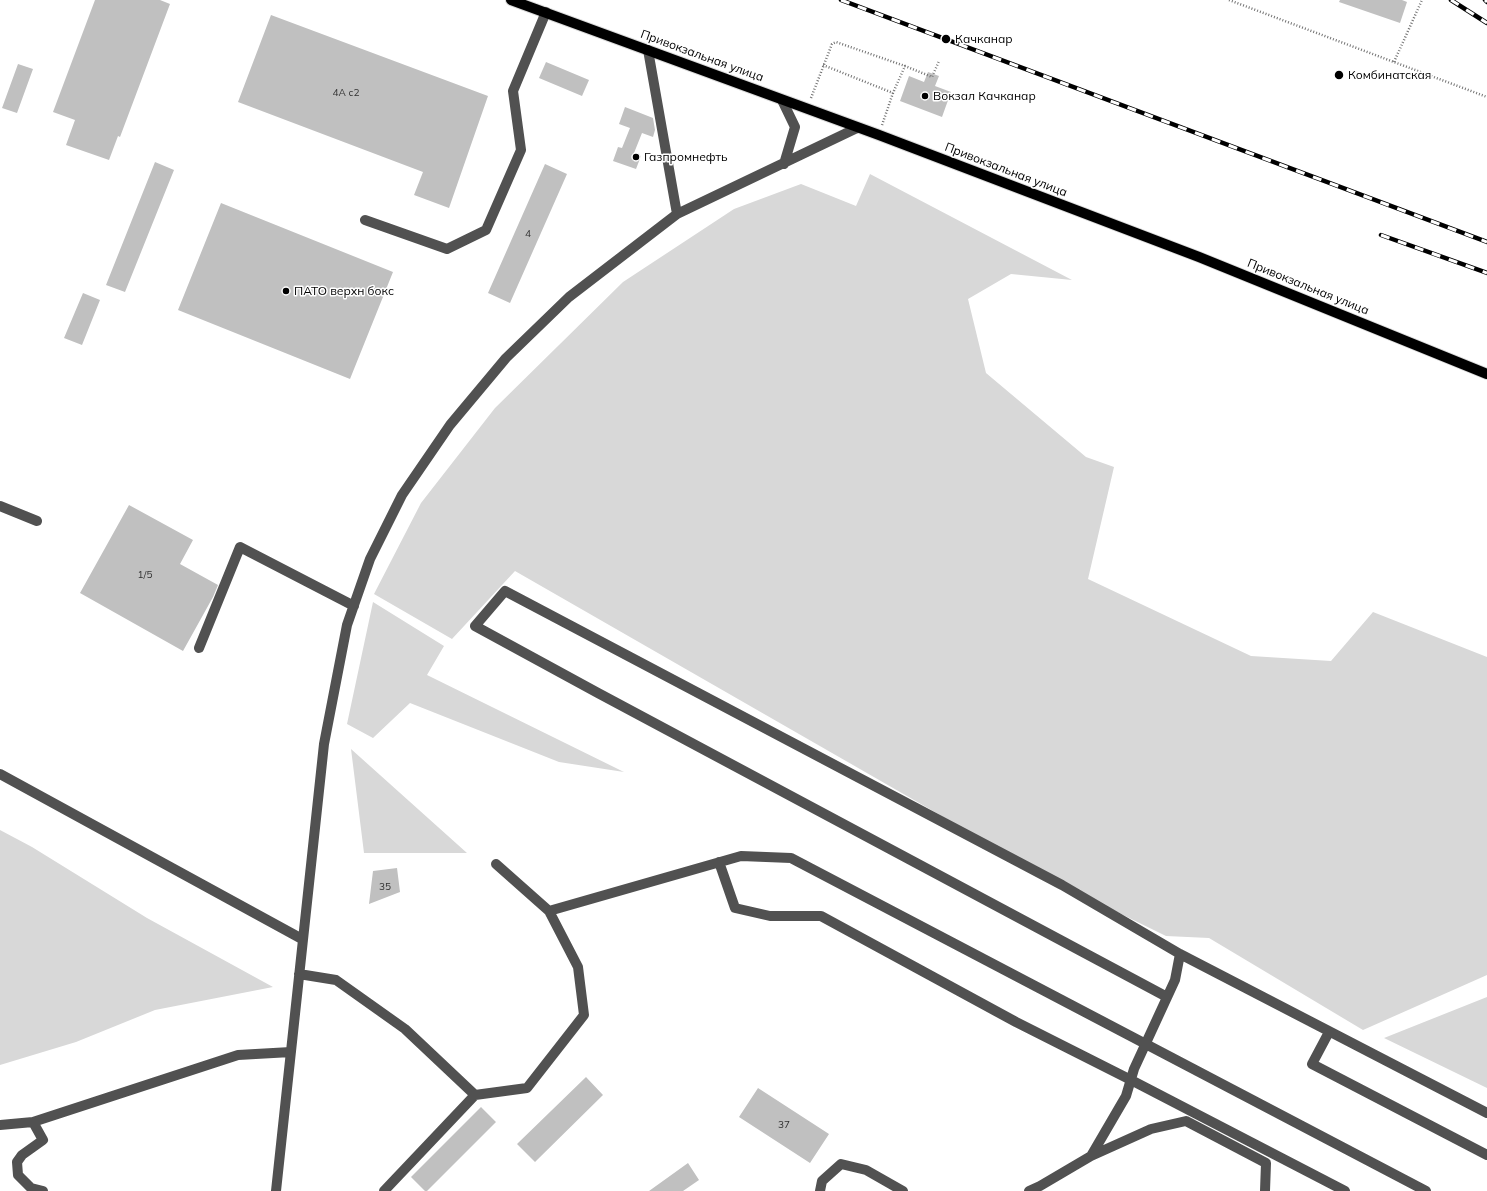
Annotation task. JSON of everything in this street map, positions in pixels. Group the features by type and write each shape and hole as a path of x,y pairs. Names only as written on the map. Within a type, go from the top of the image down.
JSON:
{"main road":[{"name":"Привокзальная улица","path":"511,0 879,136 1199,257 1487,374"}],"street":[{"path":"365,220 447,249 486,230 521,150 513,91 546,12"},
{"path":"648,50 676,214"},
{"path":"782,100 795,127 784,164"},
{"path":"276,1191 324,744 347,625 370,559 402,495 450,424 506,358 569,297 676,214 857,128"},
{"path":"0,506 37,521"},
{"path":"199,648 240,547 354,606"},
{"path":"1167,997 475,626 505,591 1062,885 1180,954 1487,1113"},
{"path":"0,774 302,939"},
{"path":"549,912 741,856 791,858 870,898 1426,1191"},
{"path":"719,862 735,908 770,916 821,916 1016,1022 1345,1191"},
{"path":"384,1191 475,1095 527,1088 584,1016 578,967 549,912 496,864"},
{"path":"1091,1156 1126,1096 1134,1069 1175,980 1180,954"},
{"path":"299,974 336,980 405,1030 475,1095"},
{"path":"1329,1032 1312,1064 1487,1155"},
{"path":"0,1125 33,1122 238,1054 291,1052"},
{"path":"1029,1191 1091,1156 1150,1130 1186,1121 1266,1163 1265,1191"},
{"path":"33,1122 43,1140 22,1155 16,1162 18,1175 31,1188 43,1191"},
{"path":"820,1191 822,1181 841,1164 866,1170 903,1191"}],"path":[{"path":"1229,0 1487,97"},
{"path":"1394,62 1422,0"},
{"path":"810,101 832,44 836,42 932,77 939,61"},
{"path":"823,65 893,93"},
{"path":"879,136 893,93 905,66"}],"shaded area":[{"path":"870,174 1072,280 1011,274 968,299 986,373 1086,457 1114,467 1088,579 1251,656 1331,661 1373,612 1487,657 1487,975 1363,1030 1209,938 1166,936 1062,885 515,571 452,639 374,594 421,503 495,408 623,282 734,209 801,184 856,206"},
{"path":"373,602 444,646 427,675 624,772 559,762 410,703 373,738 347,724"},
{"path":"351,749 467,853 364,853"},
{"path":"0,830 32,847 147,918 273,987 155,1010 76,1042 0,1065"},
{"path":"1487,997 1487,1088 1384,1038"}],"building":[{"path":"95,0 160,0 170,4 120,137 118,136 109,160 66,145 75,120 53,112"},
{"path":"1340,0 1402,0 1407,2 1400,23 1339,2"},
{"path":"271,15 488,96 449,208 414,195 423,172 238,102"},
{"path":"546,62 589,80 582,96 539,78"},
{"path":"18,64 33,69 17,113 2,108"},
{"name":"Вокзал Качканар","path":"928,72 939,76 935,86 951,92 942,117 900,101 909,76 924,82"},
{"path":"625,107 653,118 655,130 653,137 642,133 634,153 641,156 636,169 613,161 618,147 622,148 630,128 619,124"},
{"path":"155,162 174,170 125,292 106,285"},
{"path":"545,164 567,174 510,303 488,293"},
{"name":"ПАТО верхн бокс","path":"221,203 393,272 350,379 178,310"},
{"path":"83,293 100,300 82,345 64,338"},
{"path":"129,505 193,540 180,564 218,585 213,597 183,651 80,593"},
{"path":"397,868 400,892 369,904 373,871"},
{"path":"586,1077 603,1095 535,1162 517,1144"},
{"path":"758,1088 829,1134 810,1163 739,1117"},
{"path":"481,1107 496,1122 427,1191 425,1191 411,1177"},
{"path":"688,1163 699,1180 683,1191 649,1191"}],"railway":[{"path":"841,0 1487,242"},
{"path":"1451,0 1487,23"},
{"path":"1381,235 1487,273"}],"place":[{"name":"Качканар","path":"946,39"},
{"name":"Комбинатская","path":"1339,75"},
{"name":"Вокзал Качканар","path":"925,96"},
{"name":"Газпромнефть","path":"636,157"},
{"name":"ПАТО верхн бокс","path":"286,291"}]}
